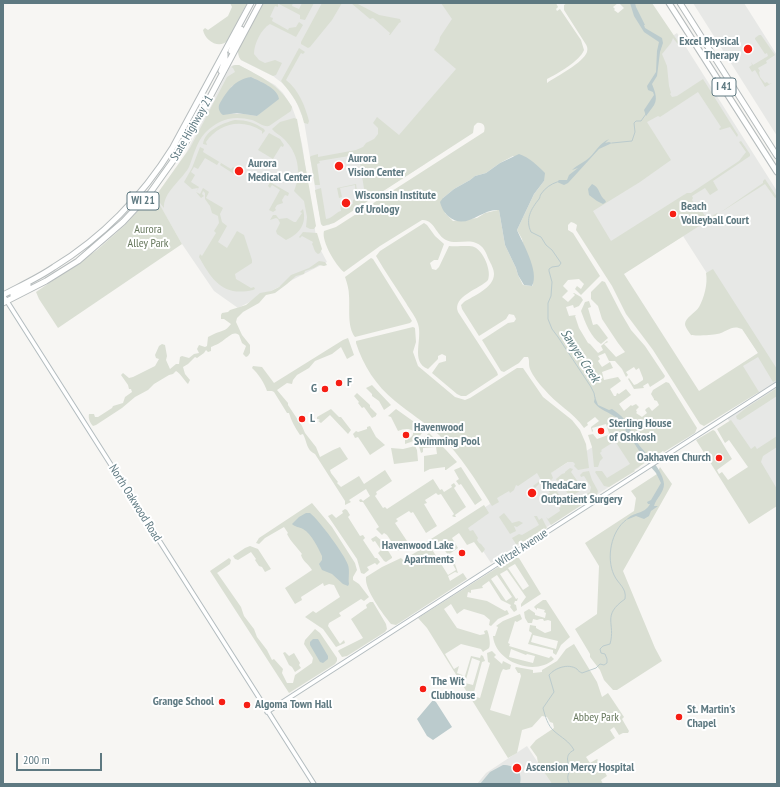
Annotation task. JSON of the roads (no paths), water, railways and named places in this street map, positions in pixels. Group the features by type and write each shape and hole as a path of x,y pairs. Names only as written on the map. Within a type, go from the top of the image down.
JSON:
{"highway":[{"name":"State Highway 21","path":"3,295 53,268 88,244 142,191 173,147 251,3"},
{"name":"State Highway 21","path":"5,302 46,281 78,260 107,238 150,193 182,149 260,3"},
{"name":"I 41","path":"669,3 777,172"},
{"name":"I 41","path":"680,3 777,156"},
{"path":"232,56 231,50 241,28 241,23"},
{"path":"216,86 225,60 224,53"},
{"path":"5,302 10,296 34,282 36,278"}],"main road":[{"name":"North Oakwood Road","path":"3,295 5,302 314,784"},
{"name":"Witzel Avenue","path":"267,712 777,384"}],"waterway":[{"name":"Sawyer Creek","path":"612,143 632,141 635,132 634,123 636,121 641,121 646,114"},
{"name":"Sawyer Creek","path":"557,182 548,186 541,194 530,214 529,227 531,232 541,237 561,263 559,266 549,269 552,282 551,296 548,303 548,319 552,329 591,387 595,398"},
{"name":"Sawyer Creek","path":"570,784 568,779 568,774 570,771 568,756 574,750 568,742 550,726 543,708 554,692 549,675 555,670 566,666 573,667 582,673 596,668 600,664 604,665 607,663 605,654 601,653 600,649 603,646 610,644 612,630 611,615 613,610 625,599 625,592 614,575 610,561 611,545 617,531 626,520"}],"place":[{"name":"Excel Physical Therapy","path":"748,49"},
{"name":"Aurora Vision Center","path":"339,166"},
{"name":"Aurora Medical Center","path":"239,171"},
{"name":"Wisconsin Institute of Urology","path":"346,203"},
{"name":"Beach Volleyball Court","path":"673,214"},
{"name":"F","path":"339,383"},
{"name":"G","path":"325,389"},
{"name":"L","path":"302,419"},
{"name":"Sterling House of Oshkosh","path":"601,431"},
{"name":"Havenwood Swimming Pool","path":"406,435"},
{"name":"Oakhaven Church","path":"719,458"},
{"name":"ThedaCare Outpatient Surgery","path":"532,493"},
{"name":"Havenwood Lake Apartments","path":"462,553"},
{"name":"The Wit Clubhouse","path":"423,689"},
{"name":"Grange School","path":"222,702"},
{"name":"Algoma Town Hall","path":"247,705"},
{"name":"St. Martin's Chapel","path":"679,717"},
{"name":"Ascension Mercy Hospital","path":"517,768"}],"park label":[{"name":"Aurora Alley Park","path":"148,237"},
{"name":"Abbey Park","path":"596,718"}]}
